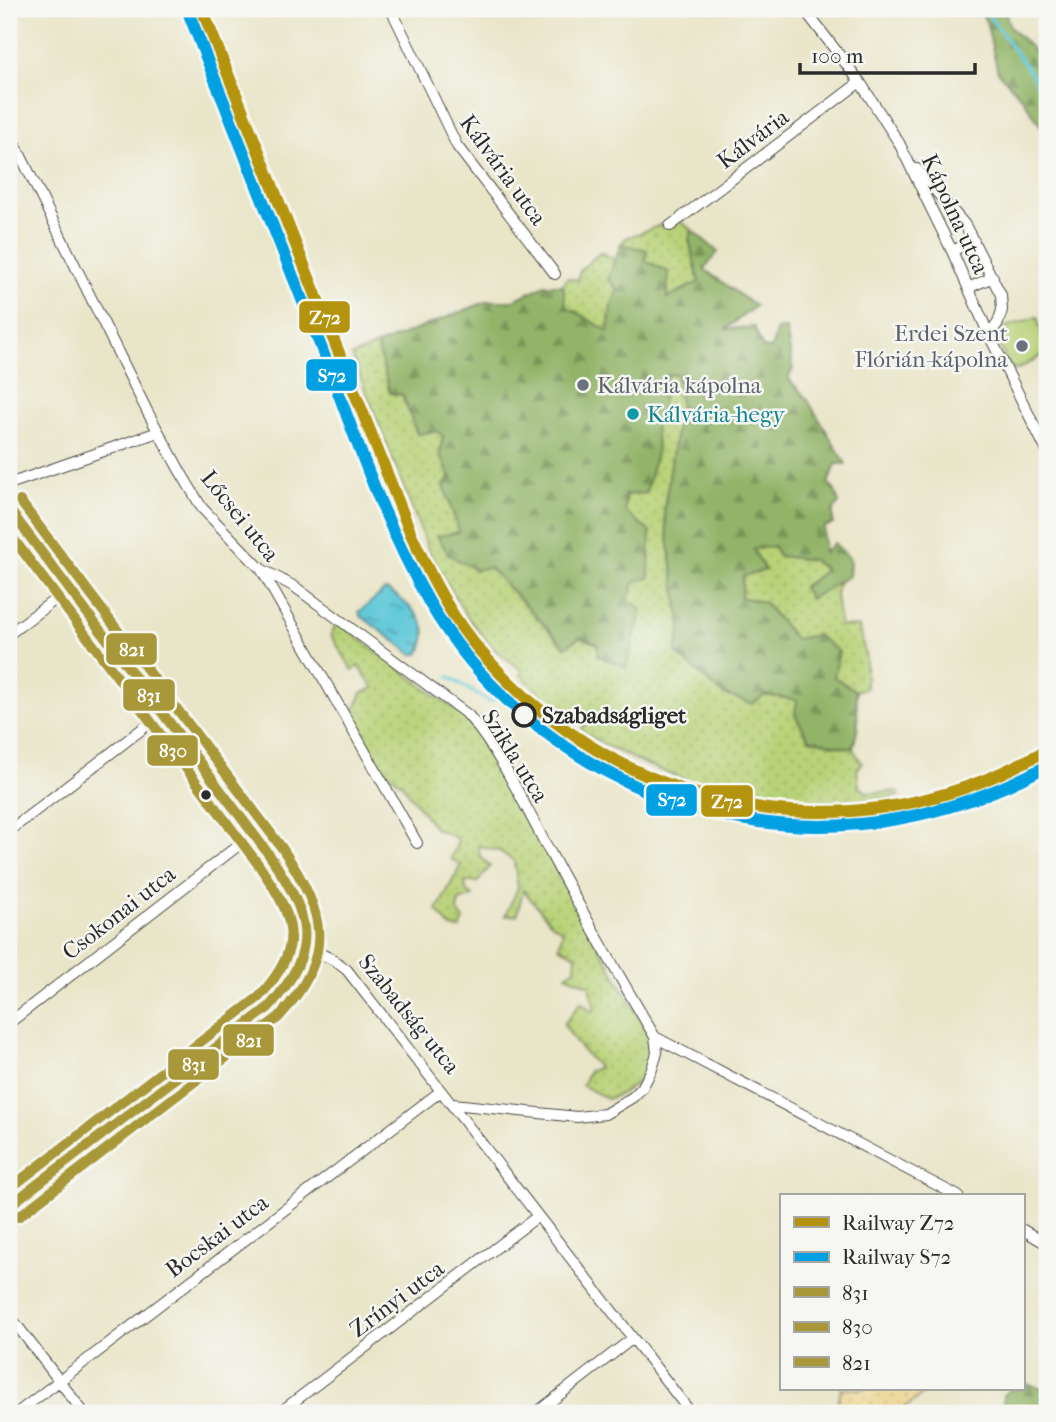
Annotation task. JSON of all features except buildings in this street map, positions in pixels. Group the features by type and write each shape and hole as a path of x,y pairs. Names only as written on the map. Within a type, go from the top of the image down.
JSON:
{"street":[{"name":"Kálvária utca","path":"391,9 457,146 555,274"},
{"name":"Kápolna utca","path":"804,9 860,82 907,157 989,335 1047,451"},
{"name":"Kálvária","path":"670,226 860,82"},
{"name":"Lőcsei utca","path":"9,132 158,432 202,508 261,569 417,843"},
{"path":"907,157 965,225 993,277 1002,310 998,323 989,335"},
{"path":"952,251 974,241"},
{"path":"968,288 993,277"},
{"path":"9,485 158,432"},
{"path":"9,509 295,893 305,927 304,946 296,973 269,1007 9,1206"},
{"name":"Szikla utca","path":"261,569 295,587 458,708 474,723 512,780 582,912 655,1037"},
{"path":"9,634 69,589"},
{"path":"9,831 163,713"},
{"name":"Csokonai utca","path":"9,1023 253,834"},
{"name":"Szabadság utca","path":"304,946 334,960 347,970 691,1413"},
{"path":"453,1104 577,1117 605,1114 626,1102 642,1087 657,1053 655,1037"},
{"path":"655,1037 954,1194"},
{"name":"Bocskai utca","path":"17,1413 441,1091"},
{"name":"Zrínyi utca","path":"279,1413 538,1216"},
{"path":"1024,1231 1047,1244"},
{"path":"9,1315 85,1413"},
{"path":"536,1413 634,1338"}],"green space":[{"path":"978,9 1004,9 1010,27 1047,64 1047,159 1044,152 1045,132 1022,98 998,72 986,21"},
{"path":"677,219 692,230 689,239 699,282 666,298 645,261 621,244 626,238"},
{"path":"692,230 718,252 704,269 755,306 726,329 754,327 763,348 771,349 777,329 786,329 793,369 788,378 807,399 846,464 836,464 828,483 835,491 839,503 833,511 833,524 824,527 824,553 834,543 850,559 849,576 810,599 803,587 826,570 813,560 778,556 774,546 753,549 765,570 743,576 741,597 765,603 795,639 817,635 839,652 834,677 856,691 858,726 853,749 809,739 795,715 797,700 765,695 752,704 723,694 676,653 681,627 664,510 680,404 677,374 667,375 660,416 655,425 657,449 646,493 626,495 625,511 650,532 649,578 635,581 628,599 642,610 626,667 598,656 598,644 580,637 566,647 489,567 476,570 449,555 437,536 459,532 444,485 451,477 440,455 443,436 436,431 417,434 403,395 390,393 377,345 488,301 512,301 545,285 563,285 566,306 608,331 611,307 618,290 608,279 621,244 647,250 645,261 669,272 667,298 699,282 689,239"},
{"path":"601,252 615,260 609,279 618,290 611,307 608,331 566,306 563,285 567,278 578,280 580,270"},
{"path":"1037,317 1047,353 1018,369 1010,368 994,334 1003,328"},
{"path":"377,345 390,392 402,395 417,434 436,431 443,436 440,455 451,477 444,485 460,532 489,567 565,647 580,637 598,644 625,667 642,610 627,599 635,581 625,511 626,495 657,449 655,425 660,416 667,375 677,374 680,404 664,510 681,627 676,653 723,694 765,695 797,700 809,739 853,749 862,763 857,769 859,787 869,793 898,791 899,796 853,802 847,799 818,802 734,793 680,778 604,744 581,730 586,722 581,719 584,714 582,711 577,717 572,714 569,721 521,675 522,670 495,650 468,618 432,559 352,356"},
{"path":"774,546 778,556 813,560 826,571 803,586 810,598 838,582 836,595 840,626 859,627 866,659 866,688 856,691 834,677 795,639 765,603 741,598 743,576 752,549"},
{"path":"337,622 463,716 492,753 649,1036 646,1069 636,1084 628,1090 607,1099 582,1085 589,1071 599,1068 576,1043 564,1024 581,1002 592,1012 595,1009 589,985 566,975 575,969 576,955 559,946 563,931 551,923 523,890 517,915 505,916 518,888 514,861 499,851 478,846 480,856 490,866 478,882 465,882 466,891 473,896 459,901 457,911 464,920 460,929 450,927 437,910 461,865 451,859 458,841 453,836 435,829 402,784 381,767 353,714 362,693 374,688 358,666 353,671 331,635"},
{"path":"1024,1383 1047,1390 1047,1413 1003,1413 1003,1395 1010,1390 1024,1390"}],"sand":[{"path":"841,1390 924,1390 923,1394 898,1413 841,1413 838,1403"}],"water":[{"path":"385,590 395,594 420,618 425,637 419,654 412,654 361,616 359,612"}],"waterway":[{"path":"984,9 1033,76 1047,109"},
{"path":"449,677 488,701 494,700"}],"rail line":[{"name":"Z72","path":"202,9 411,534 453,615 471,640 517,690 569,732 625,765 684,790 747,806 812,812 878,808 958,790 997,775 1047,750"},
{"name":"S72","path":"189,14 397,540 429,602 456,643 487,680 523,714 561,744 603,770 647,791 693,807 741,819 781,824 820,826 898,819 974,798 1047,766"}],"transit line":[{"name":"821","path":"18,1217 279,1017 310,973 317,953 318,934 308,894 282,848 20,501"},
{"name":"831","path":"9,509 270,856 294,897 304,932 303,949 297,967 269,1007 9,1206"},
{"name":"830","path":"9,533 258,864 281,900 290,930 290,945 284,961 259,997 9,1189"}],"place":[{"name":"Erdei Szent Flórián-kápolna","path":"1022,346"},
{"name":"Kálvária kápolna","path":"583,385"},
{"name":"Kálvária-hegy","path":"633,414"},
{"name":"Szabadságliget","path":"524,715"}]}
